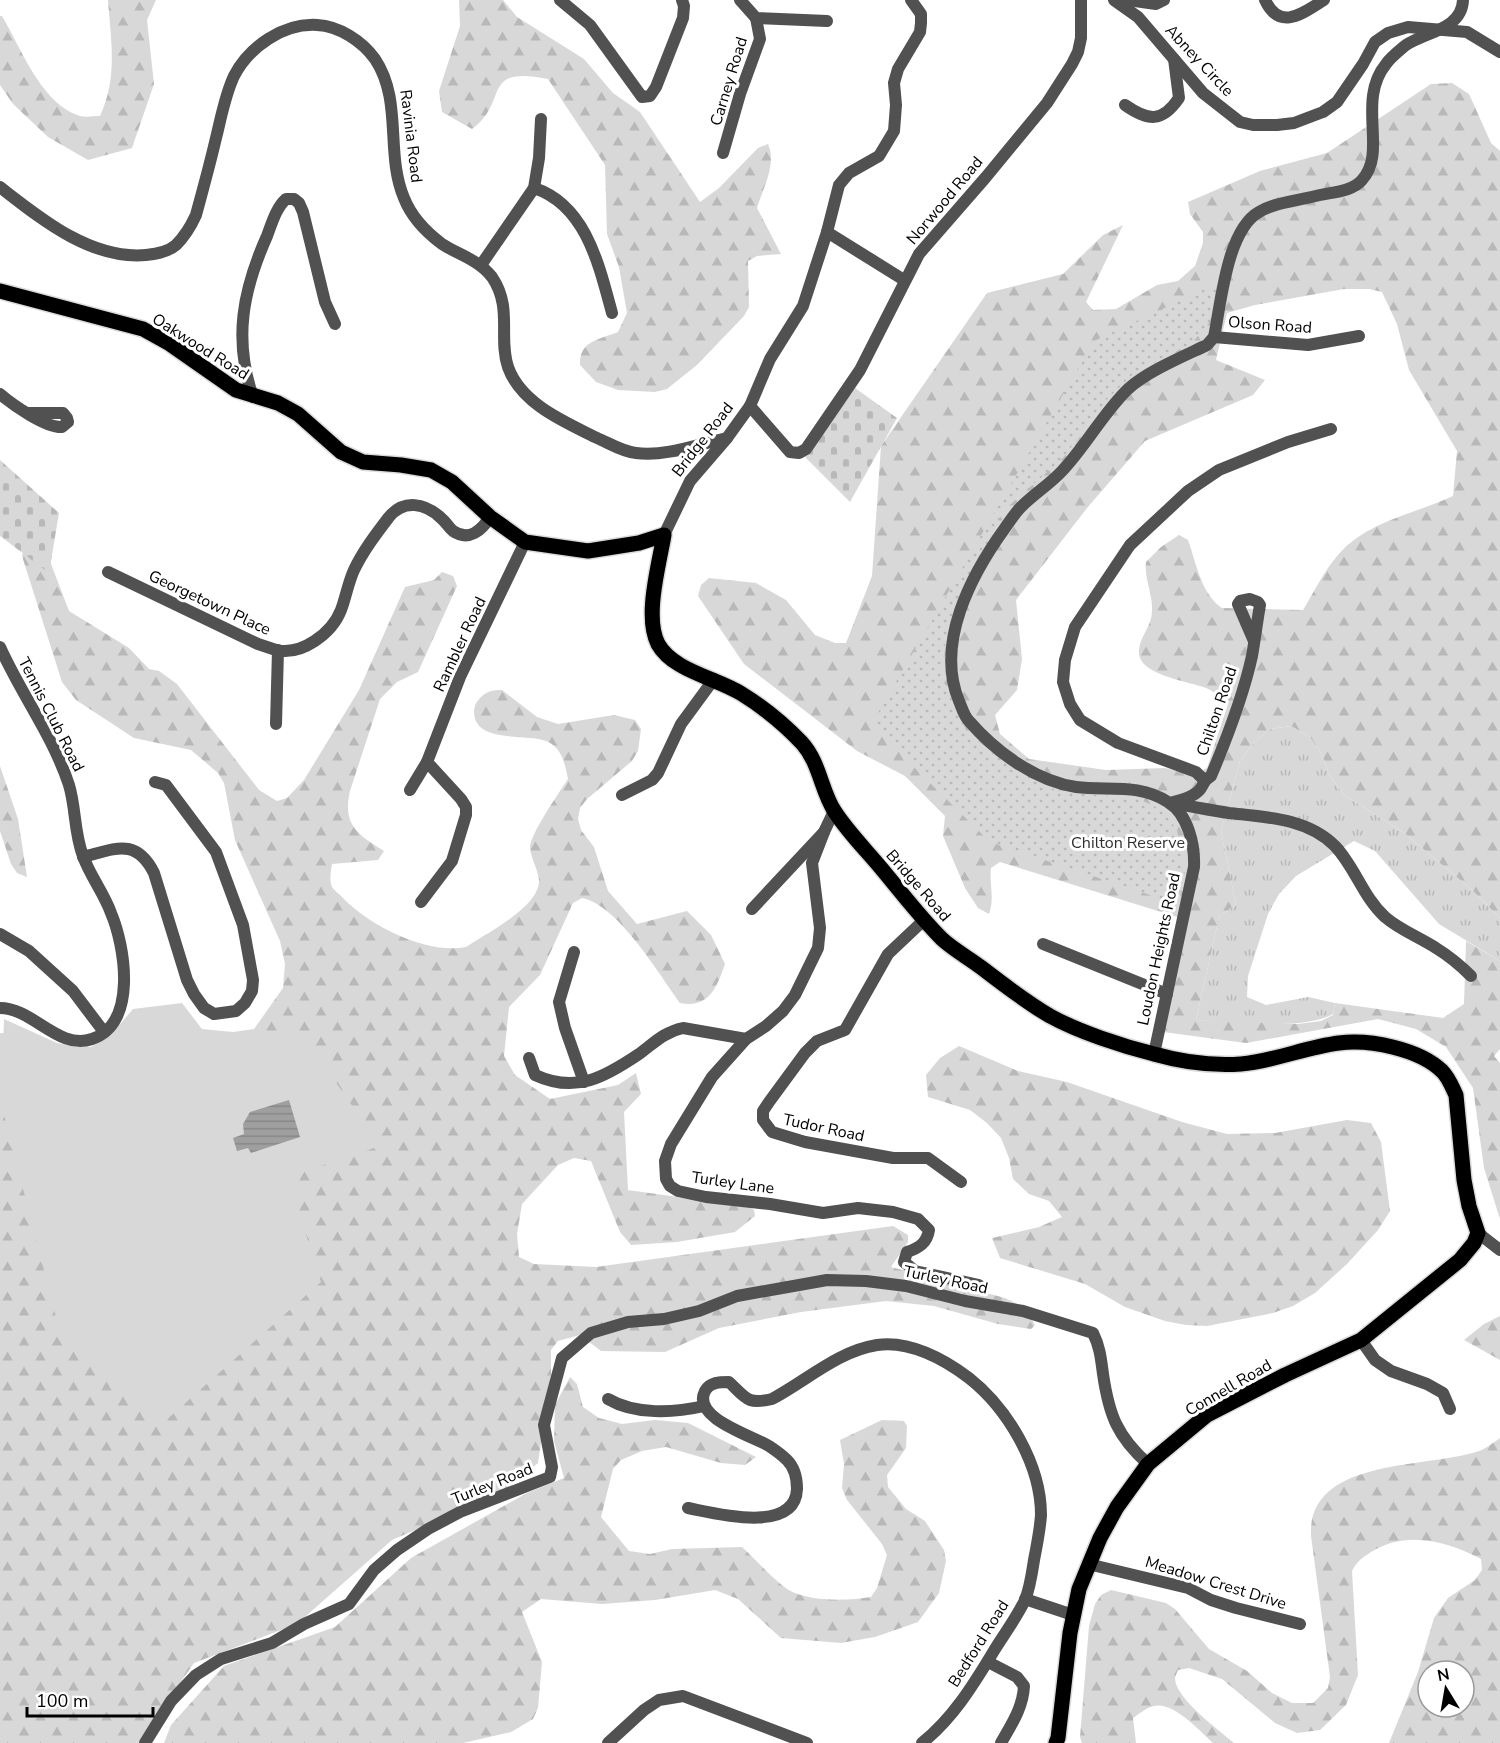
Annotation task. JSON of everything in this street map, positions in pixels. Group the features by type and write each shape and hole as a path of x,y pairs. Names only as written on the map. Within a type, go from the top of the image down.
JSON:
{"main road":[{"name":"Oakwood Road","path":"0,291 144,329 170,344 236,390 278,404 298,414 342,452 363,462 431,470 453,483 490,517 525,542 588,551 639,543 663,536"},
{"name":"Bridge Road","path":"663,536 653,606 654,633 668,658 686,669 714,679 743,694 779,722 802,744 813,757 834,811 944,941 1050,1016 1118,1043 1154,1054"},
{"path":"1154,1054 1205,1064 1224,1065 1273,1059 1337,1043 1357,1042 1383,1045 1410,1052 1442,1070 1456,1095 1464,1180 1469,1206 1478,1233"},
{"name":"Connell Road","path":"1056,1743 1075,1602 1088,1564 1117,1507 1148,1464 1208,1415 1361,1340 1460,1260 1474,1243 1478,1233"}],"street":[{"path":"560,0 590,25 642,97 650,96 660,76 683,18 682,0"},
{"path":"740,0 756,18 827,21"},
{"name":"Bridge Road","path":"663,536 690,481 727,438 750,406 770,359 803,306 827,232 839,184 849,173 879,156 894,131 896,105 894,83 898,69 920,32 921,14 911,0"},
{"name":"Norwood Road","path":"750,406 790,452 799,453 806,449 860,370 919,254 1047,103 1072,64 1081,38 1081,0"},
{"name":"Abney Circle","path":"1114,0 1138,17 1203,93 1240,122 1277,125 1294,123 1323,112 1337,102 1375,42 1388,33 1408,27 1443,28 1467,32 1500,52"},
{"name":"Abney Circle","path":"1128,0 1156,4 1164,0"},
{"path":"1265,0 1275,14 1283,18 1298,16 1324,0"},
{"path":"1463,0 1463,7 1456,19 1443,28 1405,46 1386,64 1376,81 1370,108 1373,159 1370,170 1361,182 1350,188 1268,208 1259,212 1245,224 1234,243 1214,337 1207,345 1145,377 1128,389 1062,471 1020,507 993,544 973,580 958,615 951,655 954,688 967,720 1014,761 1039,776 1058,783 1076,787 1130,788 1146,791 1170,802 1293,822 1322,835 1345,859 1372,902 1385,917 1407,933 1434,946 1471,976"},
{"name":"Carney Road","path":"723,153 740,94 760,39 756,18"},
{"name":"Ravinia Road","path":"0,187 76,240 107,252 132,256 157,254 174,246 188,231 196,215 225,102 235,75 248,57 268,39 287,29 305,24 325,25 342,31 358,42 374,58 388,82 393,108 396,172 404,199 419,223 442,243 481,265 492,278 501,297 505,316 508,366 516,382 534,402 564,422 612,445 635,453 661,452 727,438"},
{"path":"1125,105 1138,114 1151,118 1171,109 1179,98 1174,59"},
{"path":"481,265 534,188 539,158 541,119"},
{"path":"534,188 546,192 564,204 581,225 594,255 612,313"},
{"path":"253,397 246,377 242,314 247,287 263,244 275,216 286,199 294,199 299,203 303,212 325,302 335,324"},
{"path":"827,232 904,280"},
{"name":"Olson Road","path":"1214,337 1308,345 1359,336"},
{"path":"0,394 29,413"},
{"path":"1204,780 1196,772 1118,743 1080,720 1070,704 1064,682 1065,660 1075,627 1130,545 1188,491 1219,470 1288,442 1331,429"},
{"name":"Georgetown Place","path":"108,572 278,651 298,648 316,641 330,629 341,611 353,572 370,542 392,514 407,504 422,506 441,517 453,531 464,536 474,535 483,528 490,517"},
{"name":"Rambler Road","path":"410,790 427,762 460,678 525,542"},
{"name":"Chilton Road","path":"1170,802 1186,799 1201,788 1204,780 1211,776 1239,702 1254,641"},
{"name":"Tennis Club Road","path":"0,647 5,669 54,750 69,784 83,857 111,912 121,940 124,968 121,1006 113,1024 104,1032"},
{"path":"276,724 278,651"},
{"path":"622,795 651,780 658,773 681,724 714,679"},
{"path":"421,902 452,861 466,815 461,799 427,762"},
{"path":"83,857 122,848 133,849 150,865 154,873 187,980 204,1008 214,1014 226,1014 236,1011 245,1003 252,991 253,980 243,925 216,852 166,785 155,782"},
{"name":"Loudon Heights Road","path":"1154,1054 1190,891 1195,855 1186,823 1170,802"},
{"path":"752,909 824,832 834,811"},
{"name":"Turley Lane","path":"824,832 812,863 820,928 818,948 795,995 783,1011 746,1039 712,1077 672,1144 665,1161 666,1179 670,1186 678,1191 699,1196 774,1204 823,1213 858,1209 894,1212 918,1219 929,1230 927,1240 907,1252 904,1262 915,1271 979,1285"},
{"name":"Tudor Road","path":"924,920 888,954 845,1030 818,1041 805,1053 769,1102 763,1112 763,1120 772,1132 806,1142 893,1158 928,1158 961,1182"},
{"path":"0,934 29,951 73,991 104,1032 93,1039 80,1041 60,1036 26,1015 0,1008"},
{"path":"1042,944 1167,994"},
{"path":"574,952 559,1002 565,1028 584,1082"},
{"path":"529,1058 535,1075 547,1081 576,1084 604,1075 623,1064 663,1034 673,1030 683,1028 746,1039"},
{"path":"1478,1233 1500,1250"},
{"name":"Turley Road","path":"145,1743 171,1701 196,1675 221,1659 272,1643 304,1624 349,1604 374,1570 428,1529 460,1512 550,1477 552,1467 544,1425 562,1358 591,1333 628,1322 664,1319 699,1311 737,1296 827,1280 866,1281 906,1286 965,1301 1023,1311 1094,1333 1101,1353 1107,1403 1113,1421 1123,1438 1148,1464"},
{"path":"1361,1340 1375,1360 1391,1371 1427,1384 1443,1393 1450,1409"},
{"name":"Bedford Road","path":"704,1406 703,1395 708,1386 712,1384 729,1382 742,1395 757,1403 772,1399 855,1349 880,1344 921,1351 946,1362 986,1392 1017,1434 1029,1460 1041,1514 1037,1545 1025,1599 988,1662 941,1728 922,1743"},
{"path":"608,1399 621,1407 646,1411 704,1406 714,1417 768,1445 784,1457 792,1466 797,1479 796,1498 787,1509 774,1515 761,1518 735,1517 688,1508"},
{"name":"Meadow Crest Drive","path":"1088,1564 1188,1588 1211,1600 1300,1624"},
{"path":"1025,1599 1073,1615"},
{"path":"988,1662 1017,1677 1024,1686 1017,1715 1001,1743"},
{"path":"609,1743 644,1710 659,1700 683,1695 807,1743"}],"green space":[{"path":"108,0 156,0 147,20 154,84 132,148 88,160 48,137 13,104 0,85 0,16 33,72 52,98 77,115 100,116 106,102 112,59"},
{"path":"459,0 503,0 517,17 584,59 613,93 640,112 700,202 719,188 758,148 768,144 770,168 757,208 781,254 757,256 748,261 749,307 744,316 697,365 667,389 655,392 618,390 596,382 580,365 586,346 618,332 627,313 619,267 607,234 605,165 548,79 526,76 512,77 504,82 483,119 472,129 442,112 439,91 460,26"},
{"path":"1452,83 1469,94 1491,143 1500,151 1500,918 1472,890 1403,832 1344,795 1330,776 1322,755 1310,737 1291,726 1270,729 1254,743 1240,761 1221,831 1236,904 1219,917 1196,1020 1298,1024 1321,1021 1333,1015 1335,1003 1443,1018 1464,1004 1466,941 1500,961 1500,1049 1494,1056 1500,1063 1500,1219 1484,1168 1473,1088 1446,1047 1416,1029 1378,1019 1246,1043 1163,1032 1187,920 1000,862 991,868 992,902 989,914 978,908 965,888 943,836 945,816 905,776 857,751 744,664 698,596 701,585 709,578 756,583 786,600 815,635 835,643 846,643 872,576 881,446 987,293 1063,274 1103,235 1123,225 1086,302 1093,310 1116,309 1157,285 1178,281 1195,266 1203,243 1203,232 1190,214 1188,202 1260,171 1327,153 1431,84","holes":["1344,289 1369,289 1382,292 1397,324 1409,370 1457,451 1453,496 1377,526 1350,543 1328,568 1303,610 1222,608 1209,595 1204,586 1188,540 1179,535 1161,547 1146,562 1152,611 1141,640 1140,659 1154,671 1206,688 1228,704 1207,768 1192,775 1165,768 1106,770 1029,759 1000,734 995,715 1017,690 1022,659 1016,600 1087,508 1145,441 1253,395 1265,380 1216,360 1227,313 1255,305"]},
{"name":"Chilton Reserve","path":"1218,283 1209,323 1192,343 1133,374 1108,398 1063,458 1003,511 948,628 945,644 943,680 967,732 1009,766 1059,792 1137,798 1162,810 1177,830 1184,863 1185,879 1177,904 990,842 871,725 1094,341"},
{"path":"855,388 897,418 850,502 805,457"},
{"path":"0,460 59,513 49,573 0,536"},
{"path":"43,543 69,611 129,648 149,669 159,671 177,684 259,790 277,801 287,798 304,780 359,690 405,587 434,580 442,572 453,576 457,586 418,672 397,682 380,699 350,791 348,812 350,821 360,834 384,851 378,860 332,864 331,873 332,887 353,908 382,927 416,942 451,948 466,947 510,919 531,900 537,890 539,880 530,848 531,842 568,779 562,757 556,747 546,741 504,736 483,729 477,723 474,713 474,708 481,697 490,691 502,690 537,717 558,724 614,715 635,720 641,729 638,751 632,761 587,799 580,808 578,819 581,830 594,847 608,891 637,924 687,911 711,935 725,964 719,981 710,994 698,1003 680,1003 637,942 610,913 596,903 582,898 573,903 540,975 509,1007 504,1056 515,1075 550,1099 618,1085 636,1073 641,1094 624,1112 628,1190 749,1207 754,1210 755,1216 735,1232 677,1242 631,1245 620,1232 591,1161 574,1158 558,1165 522,1204 517,1234 519,1257 534,1264 596,1267 893,1226 908,1235 908,1242 891,1267 1005,1298 1024,1307 1035,1325 1031,1329 998,1324 934,1306 886,1301 801,1312 719,1328 665,1352 601,1351 580,1335 558,1341 551,1350 551,1375 538,1463 504,1492 392,1540 297,1624 194,1663 138,1743 0,1743 0,1033 10,1034 16,1079 205,1036 254,1029 283,988 285,964 280,941 235,840 224,783 218,773 191,750 134,738 76,700 62,682 22,556 25,546"},
{"path":"1291,726 1310,737 1322,755 1330,776 1344,795 1403,832 1472,890 1500,918 1500,961 1439,924 1375,851 1354,841 1296,876 1279,894 1268,914 1248,976 1247,997 1266,1005 1308,997 1335,1003 1333,1014 1320,1019 1286,1024 1196,1020 1219,917 1236,904 1221,831 1240,761 1254,743 1270,729"},
{"path":"0,766 18,819 27,877 17,873 11,864 0,831"},
{"path":"182,1003 202,1029 306,1039 380,1146 288,1177 321,1282 163,1423 57,1321 1,1103 4,1019 57,1043 91,1047 110,1036 133,1009"},
{"path":"959,1046 1018,1071 1067,1082 1182,1122 1227,1134 1275,1133 1347,1120 1371,1123 1381,1142 1390,1211 1378,1230 1347,1264 1315,1293 1293,1306 1273,1313 1207,1326 1165,1321 1125,1307 1085,1284 1000,1258 992,1238 1039,1227 1062,1217 1049,1201 1029,1194 1013,1179 1009,1158 1001,1138 987,1123 970,1110 928,1097 926,1075 940,1058"},
{"path":"1500,1316 1500,1360 1464,1340 1484,1324"},
{"path":"570,1377 577,1384 583,1407 599,1418 622,1424 655,1420 688,1423 756,1457 745,1465 721,1463 666,1447 642,1451 621,1460 613,1469 601,1517 629,1551 650,1554 672,1549 742,1547 787,1589 816,1598 840,1600 871,1597 877,1588 887,1555 882,1544 847,1500 842,1488 844,1464 840,1440 882,1420 904,1421 907,1426 906,1448 887,1475 888,1487 906,1509 925,1521 944,1550 946,1561 939,1593 918,1622 875,1637 841,1643 781,1638 738,1599 715,1590 655,1600 602,1604 541,1599 522,1612 542,1662 538,1708 533,1719 511,1732 463,1743 164,1743 171,1725 224,1666 335,1627 411,1558 527,1493 564,1478 554,1441 555,1405"},
{"path":"1500,1438 1500,1743 1389,1743 1416,1677 1416,1719 1476,1719 1476,1659 1422,1659 1434,1618 1448,1598 1475,1580 1482,1570 1481,1559 1440,1543 1412,1540 1398,1541 1371,1552 1360,1560 1352,1571 1358,1675 1346,1705 1320,1730 1297,1733 1275,1723 1222,1679 1189,1668 1178,1670 1175,1679 1177,1687 1190,1705 1234,1743 1213,1743 1178,1712 1154,1706 1133,1718 1136,1743 1082,1743 1080,1737 1089,1626 1095,1604 1101,1595 1111,1590 1166,1603 1175,1609 1209,1649 1247,1671 1272,1693 1292,1703 1313,1703 1328,1688 1330,1677 1311,1536 1315,1511 1328,1492 1348,1479 1373,1471 1454,1457 1485,1448"}],"shaded area":[{"path":"289,1100 300,1137 251,1153 248,1148 237,1151 233,1138 244,1134 243,1124 250,1112"}]}
